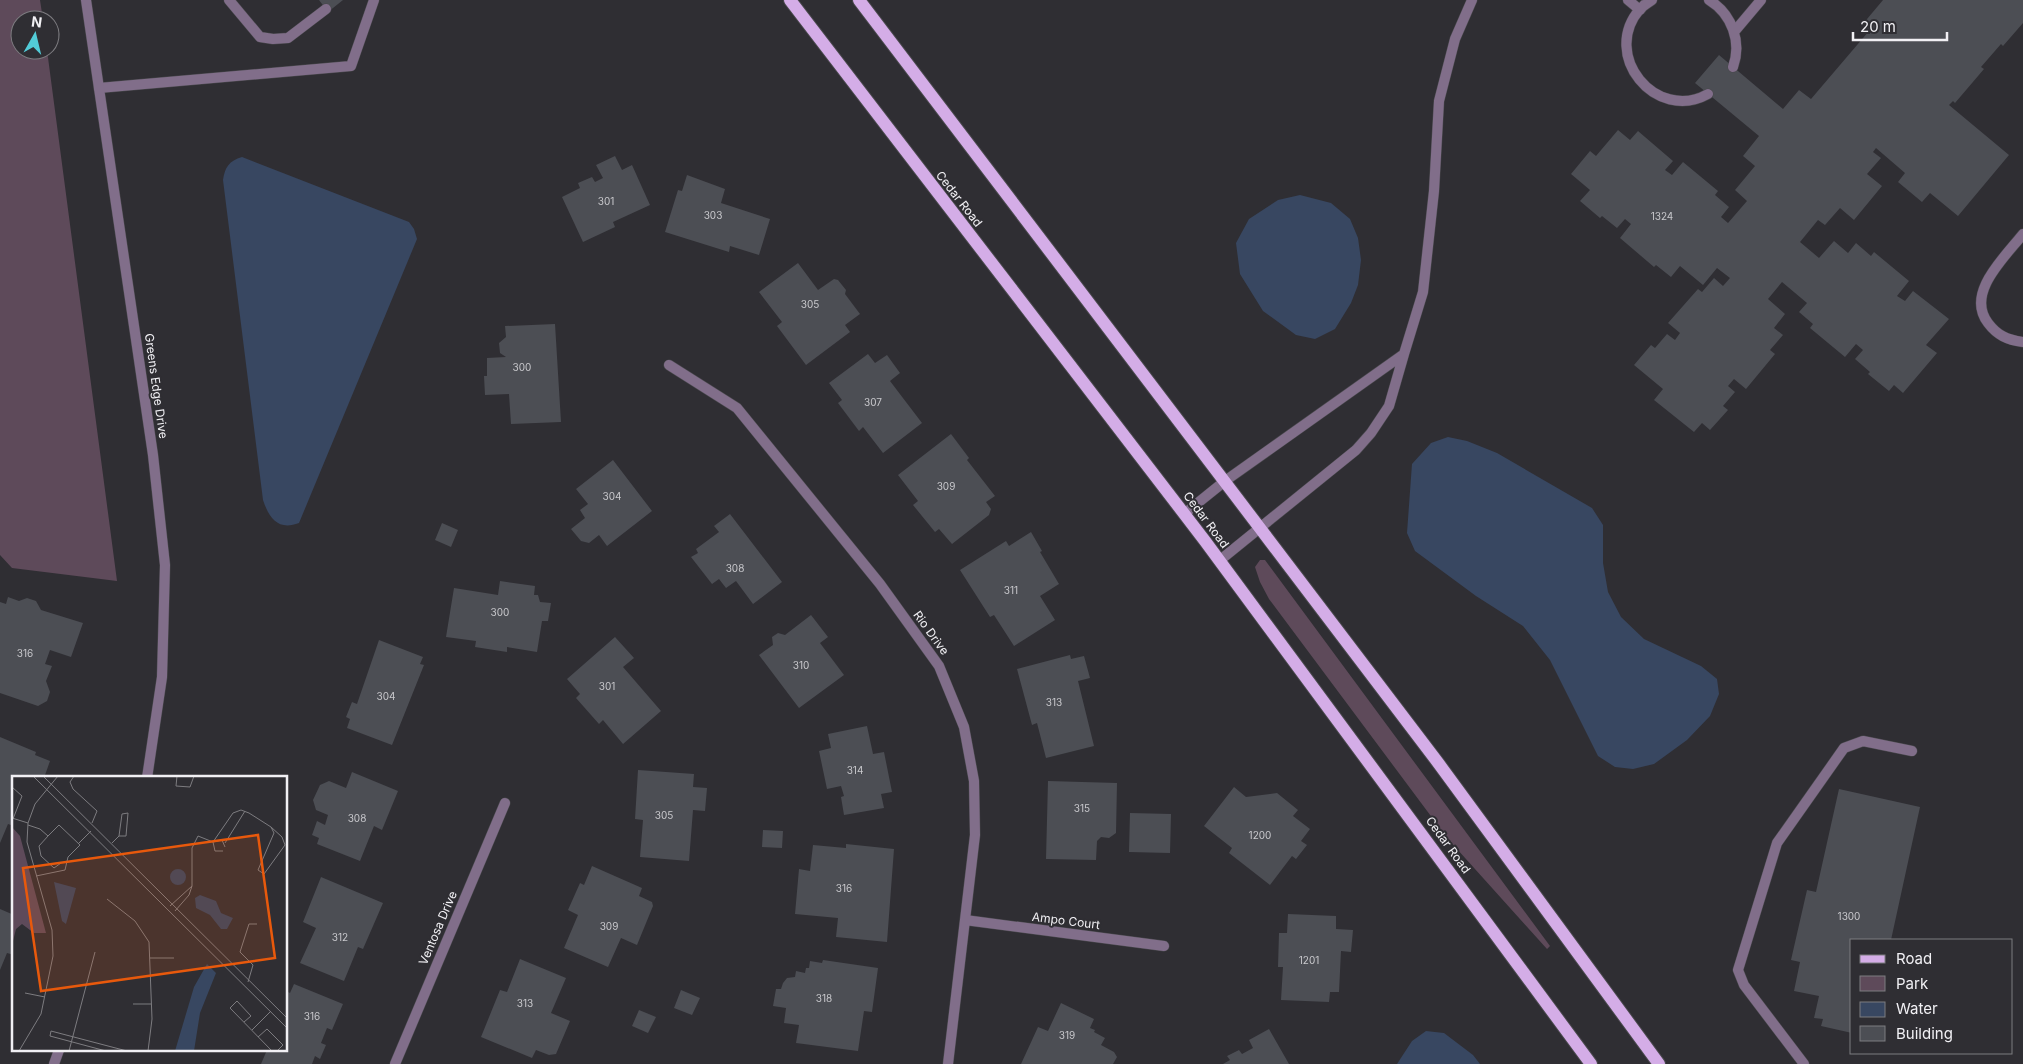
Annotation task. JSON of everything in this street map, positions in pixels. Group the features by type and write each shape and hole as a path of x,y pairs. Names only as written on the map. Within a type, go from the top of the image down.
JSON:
{"main road":[{"name":"Cedar Road","path":"790,0 1184,514 1591,1064"},
{"path":"859,0 1439,764 1659,1064"}],"street":[{"name":"Greens Edge Drive","path":"86,0 153,455 165,565 162,677 147,776"},
{"path":"229,0 260,37 273,39 288,38 326,9"},
{"path":"99,88 351,66 374,0"},
{"path":"1219,561 1356,450 1371,433 1389,406 1423,292 1434,191 1439,101 1455,39 1472,0"},
{"path":"1628,0 1640,10"},
{"path":"1648,0 1629,28 1626,49 1632,70 1644,87 1663,98 1684,101 1708,94"},
{"path":"1640,10 1652,0"},
{"path":"1709,0 1718,5 1731,22 1737,43 1732,67"},
{"path":"1734,32 1762,0"},
{"path":"2023,234 1988,279 1981,297 1982,315 1995,333 2012,341 2023,342"},
{"path":"1184,514 1225,482 1404,354"},
{"name":"Rio Drive","path":"669,365 737,408 880,584 939,666 964,727 974,781 975,835 948,1064"},
{"path":"1804,1064 1744,985 1738,970 1777,843 1844,748 1863,741 1912,752"},
{"name":"Ventosa Drive","path":"395,1064 505,802"},
{"name":"Ampo Court","path":"965,920 1164,946"},
{"path":"54,1064 58,1052"}],"green space":[{"path":"0,0 40,0 42,10 10,10 10,60 48,60 117,581 12,568 0,555"},
{"path":"1260,560 1265,560 1550,946 1547,949 1448,839 1269,599 1255,567"}],"water":[{"path":"242,157 409,222 414,229 417,239 299,523 292,525 280,524 275,521 268,512 263,500 223,180 228,165"},
{"path":"1300,195 1331,203 1350,219 1358,238 1361,260 1358,285 1351,303 1335,329 1315,339 1296,335 1263,311 1240,274 1236,243 1249,219 1278,200"},
{"path":"1448,437 1467,441 1497,453 1592,508 1603,525 1603,563 1608,592 1621,617 1644,639 1701,666 1717,679 1719,694 1710,716 1687,740 1654,764 1633,769 1615,767 1598,756 1550,660 1523,626 1476,596 1415,551 1407,533 1412,464 1431,443"},
{"path":"1426,1031 1444,1033 1473,1055 1480,1064 1397,1064 1412,1041"}],"building":[{"path":"319,0 343,0 328,12"},
{"path":"1883,0 2023,0 2023,23 1981,67 1984,69 1955,103 1953,101 1949,105 2009,155 1958,216 1930,193 1922,202 1898,182 1905,173 1876,148 1873,152 1881,158 1867,174 1882,186 1854,220 1840,208 1825,225 1818,220 1800,242 1819,258 1834,241 1848,253 1856,243 1871,256 1874,252 1909,281 1897,296 1905,301 1913,291 1949,319 1926,345 1937,353 1903,393 1894,385 1889,391 1868,374 1870,372 1855,359 1863,350 1856,344 1845,357 1810,328 1813,324 1799,312 1807,303 1782,282 1768,299 1785,314 1774,328 1783,335 1770,350 1775,354 1746,389 1734,379 1728,386 1735,392 1723,406 1728,410 1710,430 1702,423 1694,432 1654,400 1663,389 1634,365 1651,345 1655,348 1667,334 1675,340 1680,333 1668,323 1698,289 1702,292 1714,278 1723,286 1730,278 1717,268 1703,285 1680,266 1671,277 1656,265 1654,267 1620,238 1631,224 1625,219 1617,228 1602,216 1600,218 1580,201 1590,190 1571,174 1590,151 1596,156 1618,130 1630,140 1638,131 1673,161 1665,170 1672,175 1683,162 1718,191 1715,195 1729,207 1721,217 1728,223 1747,201 1735,190 1755,166 1743,156 1759,136 1695,83 1719,55 1783,109 1799,90 1811,99 1869,31 1862,25"},
{"path":"615,156 622,170 632,165 650,205 613,222 615,227 583,242 562,197 580,188 578,183 592,177 595,182 603,178 596,165"},
{"path":"687,175 725,189 721,203 770,219 759,255 730,246 729,252 665,232 678,190 682,191"},
{"path":"798,263 818,290 834,279 838,280 846,290 845,294 860,314 845,325 850,332 806,365 777,326 782,322 759,292"},
{"path":"555,324 561,422 511,424 509,394 485,395 484,376 487,376 487,358 506,357 500,353 499,343 506,337 505,326"},
{"path":"868,354 875,363 887,355 900,373 890,381 922,423 883,453 863,427 859,431 838,403 842,400 829,383"},
{"path":"951,434 969,458 967,460 995,496 986,502 991,509 989,515 952,544 939,529 935,532 913,505 918,501 898,475"},
{"path":"613,460 652,511 607,546 599,535 589,543 581,541 571,529 585,518 580,510 588,504 576,489"},
{"path":"730,514 782,582 753,604 736,581 726,588 719,579 712,584 691,557 698,553 696,549 719,532 714,526"},
{"path":"442,523 458,530 451,547 435,540"},
{"path":"1031,532 1042,551 1040,552 1059,584 1040,596 1055,620 1014,646 994,615 990,617 960,570 1006,541 1009,546"},
{"path":"500,581 535,586 534,595 538,595 540,602 551,603 548,621 542,621 537,652 507,647 507,652 475,647 476,641 446,637 454,588 498,595"},
{"path":"8,597 19,601 27,598 36,601 41,610 83,623 71,657 50,650 45,664 52,666 46,681 50,692 47,701 38,706 0,693 0,602 6,604"},
{"path":"811,615 828,637 820,643 844,675 799,708 759,655 773,645 772,637 778,633 785,635"},
{"path":"615,637 634,658 623,667 661,711 623,744 603,720 599,724 576,698 580,694 567,679"},
{"path":"379,640 423,657 420,664 424,665 392,745 347,728 350,719 346,717 352,702 357,704"},
{"path":"1070,655 1071,659 1084,656 1090,678 1078,681 1094,746 1046,758 1037,723 1032,725 1017,669"},
{"path":"867,726 873,754 884,752 892,792 881,794 884,808 844,815 841,797 844,796 841,786 827,789 819,751 831,748 828,734"},
{"path":"0,737 36,752 35,755 50,761 45,776 12,776 12,825 8,824 0,843"},
{"path":"638,770 694,774 693,787 707,788 705,811 693,810 689,861 640,857 643,820 635,819"},
{"path":"352,772 398,791 382,830 374,826 360,861 317,844 319,838 312,835 317,821 325,825 328,815 316,810 313,800 320,785 329,781 346,788"},
{"path":"1048,781 1117,783 1116,833 1109,838 1101,837 1097,841 1096,860 1046,859"},
{"path":"1234,787 1246,797 1277,793 1298,810 1293,816 1310,829 1301,841 1307,845 1296,859 1292,856 1270,885 1229,853 1232,848 1204,826"},
{"path":"1839,789 1920,807 1891,939 1850,939 1850,1033 1821,1026 1823,1019 1814,1018 1819,996 1794,991 1800,962 1791,960 1807,890 1816,892"},
{"path":"1130,813 1171,814 1170,853 1129,852"},
{"path":"763,830 783,831 782,848 762,847"},
{"path":"846,844 894,849 887,942 836,937 838,918 795,914 799,869 810,871 813,845 846,848"},
{"path":"592,866 642,888 639,896 652,902 653,906 637,945 621,938 608,967 564,948 578,915 568,910 580,883 584,885"},
{"path":"321,877 383,903 363,949 358,947 344,981 300,963 316,928 303,922"},
{"path":"0,909 12,914 12,954 7,953 0,970"},
{"path":"1288,914 1336,916 1336,929 1353,930 1351,952 1341,951 1339,992 1330,992 1329,1002 1281,1000 1283,967 1278,967 1279,933 1287,933"},
{"path":"520,959 566,978 551,1013 570,1021 556,1054 549,1055 536,1050 532,1058 481,1037 500,990 507,992"},
{"path":"823,960 878,968 872,1012 864,1011 858,1051 796,1043 799,1025 784,1023 786,1008 773,1006 776,989 781,989 787,978 795,977 796,971 805,973 806,968 809,968 810,961 822,963"},
{"path":"294,984 343,1004 332,1030 327,1028 321,1043 326,1045 320,1059 315,1056 312,1064 261,1064 266,1052 288,1052 288,992 290,993"},
{"path":"681,990 700,998 692,1015 674,1008"},
{"path":"1061,1003 1094,1019 1090,1028 1105,1038 1101,1045 1114,1052 1117,1057 1113,1064 1021,1064 1038,1027 1048,1031"},
{"path":"639,1010 656,1017 648,1033 632,1026"},
{"path":"1269,1029 1289,1064 1223,1064 1230,1060 1227,1056 1239,1050 1242,1054 1253,1048 1249,1040"}]}
